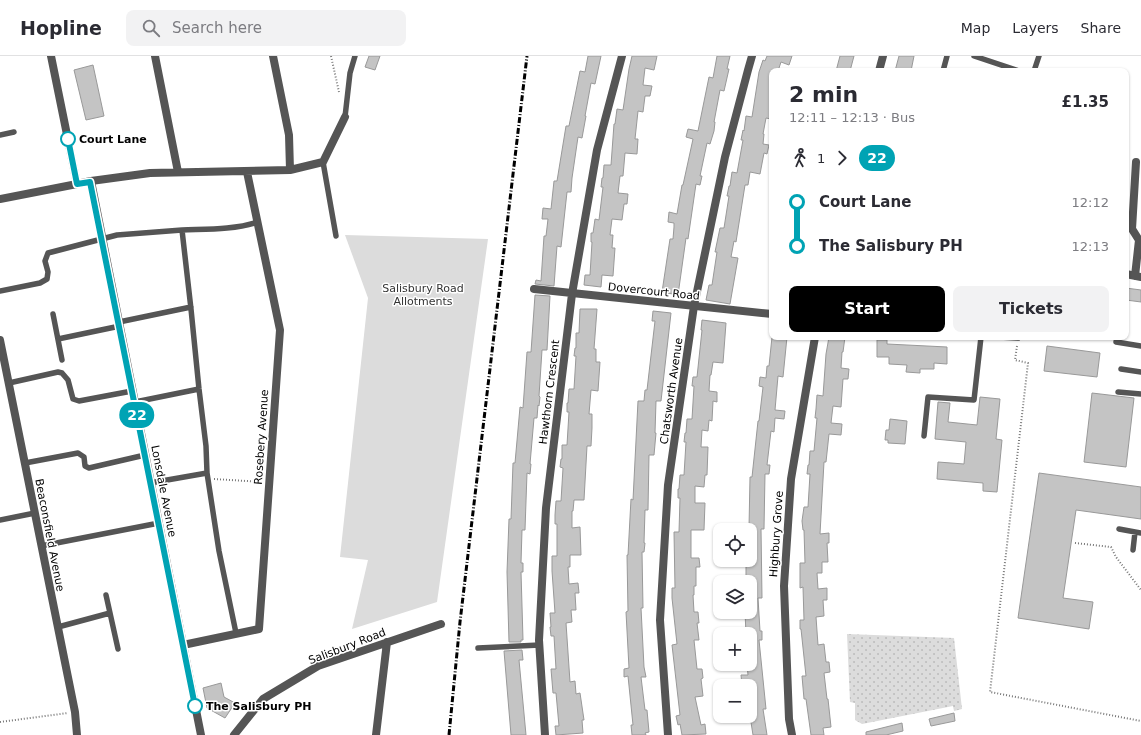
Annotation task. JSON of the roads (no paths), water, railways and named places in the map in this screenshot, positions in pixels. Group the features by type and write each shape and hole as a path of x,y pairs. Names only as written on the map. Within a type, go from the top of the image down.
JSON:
{"street":[{"path":"51,56 77,184"},
{"path":"155,56 178,172"},
{"path":"273,56 289,135 290,170"},
{"name":"Hawthorn Crescent","path":"545,735 540,645 546,508 572,294 597,150 622,56"},
{"name":"Chatsworth Avenue","path":"668,735 660,620 668,485 694,306 725,157 752,56"},
{"path":"880,68 883,56"},
{"path":"0,199 77,184 150,173 290,170 323,162 345,117"},
{"path":"1136,162 1132,229 1139,240 1138,276"},
{"name":"Rosebery Avenue","path":"183,645 259,629 280,330 247,172"},
{"name":"Lonsdale Avenue","path":"90,182 201,735"},
{"name":"Dovercourt Road","path":"534,290 769,314"},
{"name":"Beaconsfield Avenue","path":"0,340 75,712 77,735"},
{"name":"Highbury Grove","path":"792,735 789,719 784,586 791,479 814,340"},
{"name":"Salisbury Road","path":"234,735 263,698 318,666 441,624"},
{"path":"376,735 387,642"}],"lane":[{"path":"345,117 350,73 355,56"},
{"path":"944,68 947,56"},
{"path":"974,56 1010,68"},
{"path":"1035,68 1039,56"},
{"path":"0,135 14,132"},
{"path":"323,162 336,236"},
{"path":"0,291 40,283 47,279 48,272 45,262 48,253 117,235 228,228 258,222"},
{"path":"182,230 206,446 207,475 219,551 236,634"},
{"path":"58,339 191,307"},
{"path":"53,314 62,360"},
{"path":"924,436 928,397 974,400 981,340"},
{"path":"1116,340 1116,342 1141,346"},
{"path":"1121,369 1141,372"},
{"path":"9,383 58,372 62,373 68,380 73,399 79,401 132,391"},
{"path":"135,402 199,389"},
{"path":"1118,392 1141,394"},
{"path":"25,463 78,453 84,457 85,466 89,468 145,455"},
{"path":"150,483 207,475"},
{"path":"0,520 35,513"},
{"path":"41,546 159,523"},
{"path":"1119,529 1138,532 1133,550"},
{"path":"106,595 118,649"},
{"path":"58,627 110,613"},
{"path":"478,648 540,645"}],"railway":[{"path":"449,735 460,622 527,56"}],"place":[{"name":"Court Lane","path":"68,139"},
{"name":"The Salisbury PH","path":"195,706"}],"park label":[{"name":"Salisbury Road Allotments","path":"423,294"}]}
